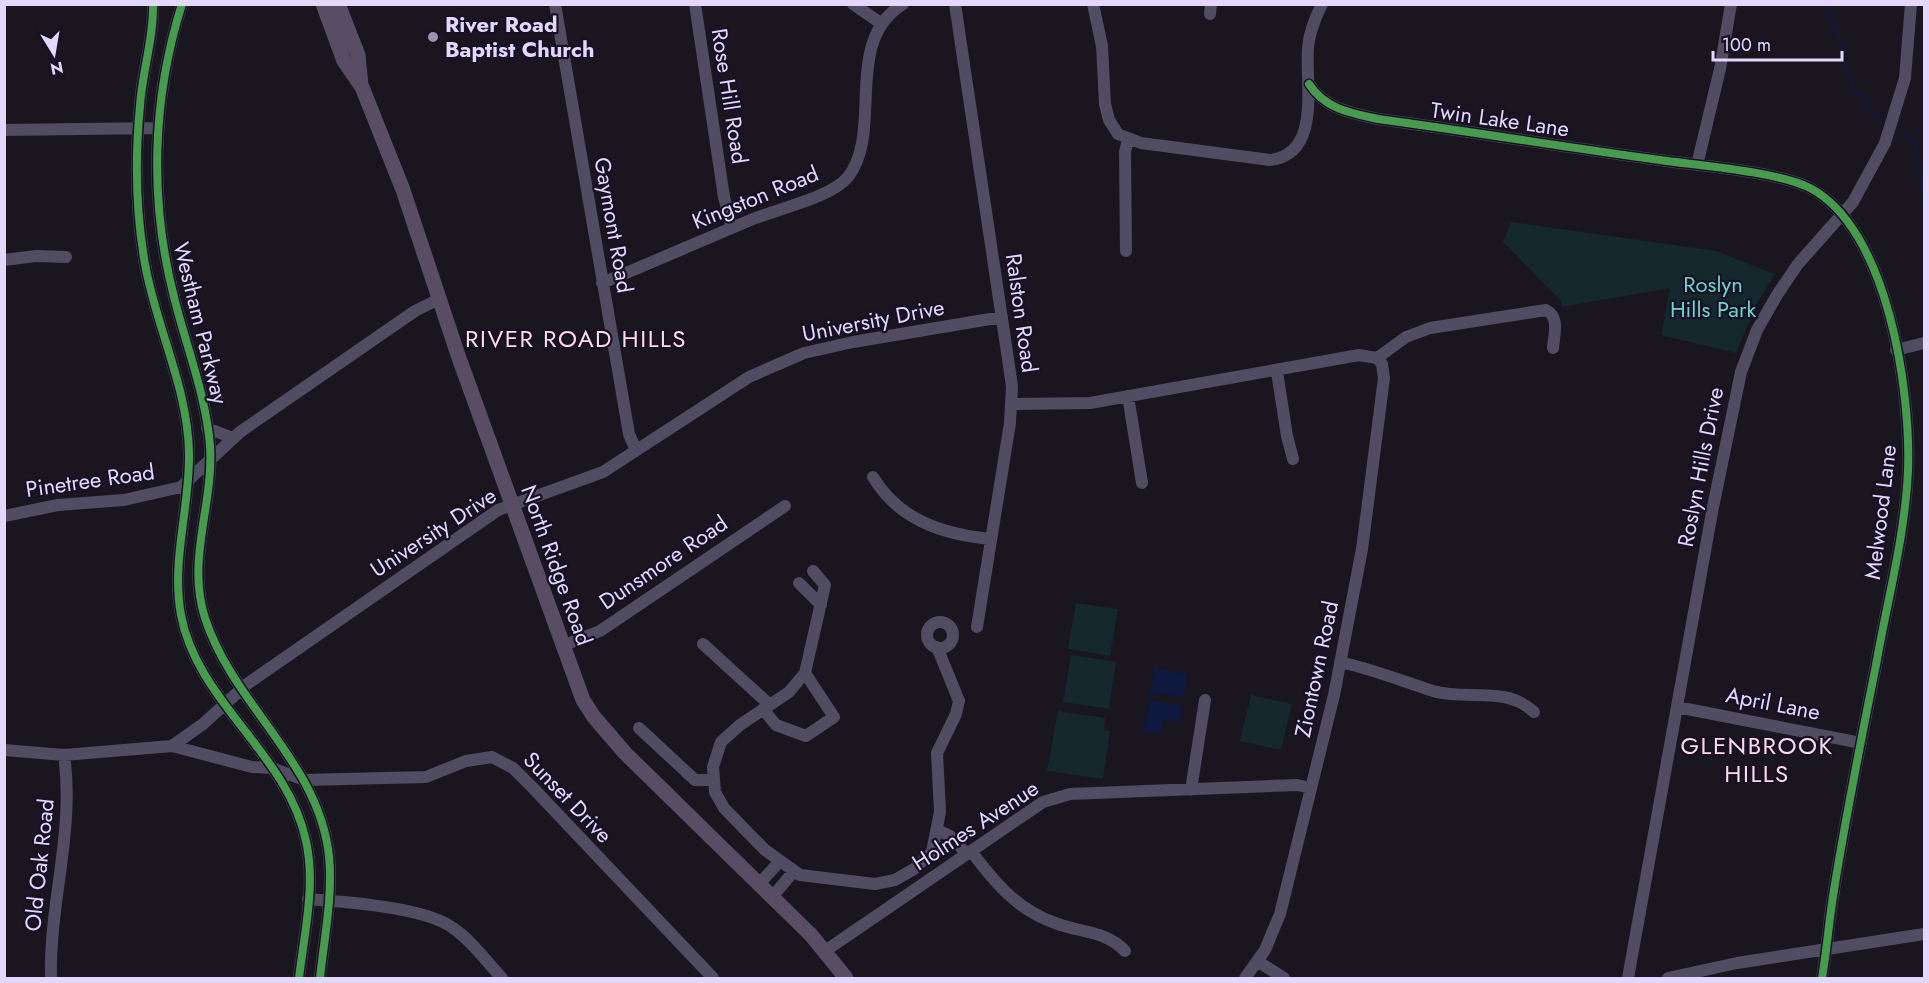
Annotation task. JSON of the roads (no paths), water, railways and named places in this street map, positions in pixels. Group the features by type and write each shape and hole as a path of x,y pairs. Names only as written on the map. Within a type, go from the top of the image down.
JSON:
{"main road":[{"name":"North Ridge Road","path":"323,4 344,61 362,87 403,190 439,299 578,690 594,717 626,753 773,896 847,978"},
{"name":"North Ridge Road","path":"338,4 358,55 362,87"}],"street":[{"name":"Westham Parkway","path":"153,4 138,126 140,211 145,264 178,384 187,430 188,478 177,568 182,618 195,657 285,786 306,838 308,899 299,978"},
{"name":"Westham Parkway","path":"182,4 164,67 158,128 160,234 207,428 210,458 198,554 199,587 205,619 214,641 241,688 304,780 315,801 326,836 329,858 328,902 320,978"},
{"name":"Gaymont Road","path":"555,4 628,434 636,450"},
{"name":"Rose Hill Road","path":"695,4 724,198 732,228"},
{"path":"853,4 882,24"},
{"name":"Kingston Road","path":"602,283 732,228 830,190 847,178 859,153 867,71 882,24 903,4"},
{"name":"Ralston Road","path":"955,4 1010,366 1011,404 977,627"},
{"path":"1093,4 1102,46 1109,120 1118,134 1128,140 1256,159 1275,159 1289,152 1304,132 1309,84 1310,37 1322,4"},
{"path":"1697,165 1731,4"},
{"name":"Roslyn Hills Drive","path":"1628,978 1735,395 1748,351 1764,317 1790,275 1844,215 1885,143 1898,108 1909,51 1911,4"},
{"name":"Twin Lake Lane","path":"1309,84 1317,96 1340,110 1378,119 1697,165"},
{"path":"4,130 138,126 158,128"},
{"path":"1126,251 1125,152 1128,140"},
{"name":"Melwood Lane","path":"1697,165 1796,182 1820,194 1844,215 1856,231 1877,276 1896,350 1907,429 1908,474 1895,561 1834,889 1822,978"},
{"path":"4,260 36,256 66,257"},
{"name":"Pinetree Road","path":"4,516 27,509 153,494 181,487 233,438 415,311 439,299"},
{"path":"1011,404 1065,405 1277,372 1359,355 1377,358 1407,337 1430,328 1546,310 1553,315 1555,321 1553,348"},
{"name":"University Drive","path":"172,746 203,724 241,688 491,515 512,505 594,476 730,388 804,353 853,342 1002,317"},
{"path":"1896,350 1924,343"},
{"name":"Ziontown Road","path":"1245,978 1257,961 1280,915 1341,662 1362,549 1384,378 1382,364 1377,358"},
{"path":"1277,372 1293,459"},
{"path":"1128,396 1142,483"},
{"path":"207,428 233,438"},
{"path":"873,477 881,491 927,526 949,533 990,539"},
{"name":"Dunsmore Road","path":"562,646 600,630 785,506"},
{"path":"813,571 825,585 805,673 789,692 740,724 721,742 713,767 715,792 724,808 765,850 800,875 875,884 895,880 914,869 932,852 939,812 937,753 956,714 959,701 937,647"},
{"path":"799,584 821,605"},
{"path":"703,644 766,707 776,725 806,736 834,717 805,673"},
{"path":"1341,662 1434,691 1508,697 1534,712"},
{"path":"1191,790 1204,700"},
{"name":"April Lane","path":"1677,707 1861,742"},
{"path":"639,728 695,780 714,780"},
{"path":"4,750 64,755 172,746"},
{"name":"Sunset Drive","path":"172,746 252,767 272,768 304,780 426,777 479,758 492,758 505,762 533,788 713,978"},
{"name":"Old Oak Road","path":"51,978 54,913 67,827 68,800 64,755"},
{"name":"Holmes Avenue","path":"825,951 1043,802 1059,797 1191,790 1297,785 1311,788"},
{"path":"936,830 950,836 969,852 1000,888 1028,911 1060,925 1108,936 1125,951"},
{"path":"760,883 780,861"},
{"path":"773,896 794,871"},
{"path":"308,899 419,913 441,920 461,934 499,978"},
{"path":"1668,978 1827,948 1924,934"},
{"path":"1257,961 1284,978"}],"water":[{"path":"1154,668 1187,674 1184,697 1156,693 1156,696 1150,695"},
{"path":"1150,700 1182,706 1179,722 1163,720 1161,734 1143,731"}],"waterway":[{"path":"1825,4 1842,45 1845,69 1851,78 1854,92 1867,97 1871,112 1884,121"},
{"path":"1903,133 1914,141 1918,158 1916,167 1921,174 1920,188 1924,203"}],"place":[{"name":"River Road Baptist Church","path":"433,37"}],"district":[{"name":"RIVER ROAD HILLS","path":"576,338"},
{"name":"GLENBROOK HILLS","path":"1757,759"}],"park label":[{"name":"Roslyn Hills Park","path":"1713,296"}]}
